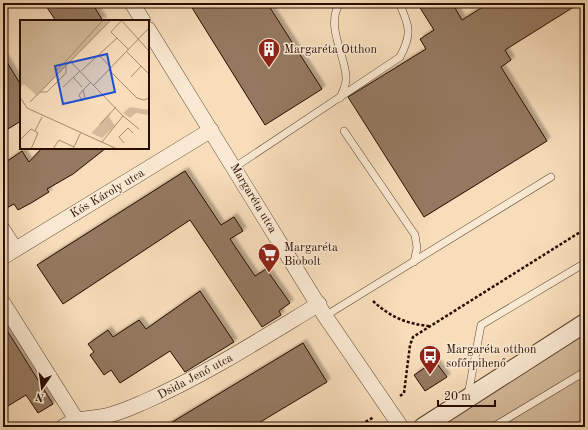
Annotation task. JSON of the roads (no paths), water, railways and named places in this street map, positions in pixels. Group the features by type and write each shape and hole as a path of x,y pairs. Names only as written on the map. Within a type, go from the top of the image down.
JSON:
{"street":[{"path":"132,3 142,20"},
{"name":"Margaréta utca","path":"149,31 235,167 322,310 401,427"},
{"name":"Kós Károly utca","path":"9,253 211,130"},
{"path":"3,230 9,253"},
{"path":"3,303 70,423"},
{"name":"Dsida Jenő utca","path":"70,423 126,410 203,374 322,310"},
{"path":"423,427 585,323"}],"lane":[{"path":"340,3 337,7 335,20 337,40 346,78 340,98"},
{"path":"235,167 400,57 408,41 408,26 399,3"},
{"path":"344,131 415,235 417,248 414,262"},
{"path":"322,310 364,292 551,178"},
{"path":"467,399 481,325 585,262"},
{"path":"493,427 581,374"}],"place":[{"name":"Margaréta Otthon","path":"269,68"},
{"name":"Margaréta Biobolt","path":"269,274"},
{"name":"Margaréta otthon sofőrpihenő","path":"430,376"}]}
